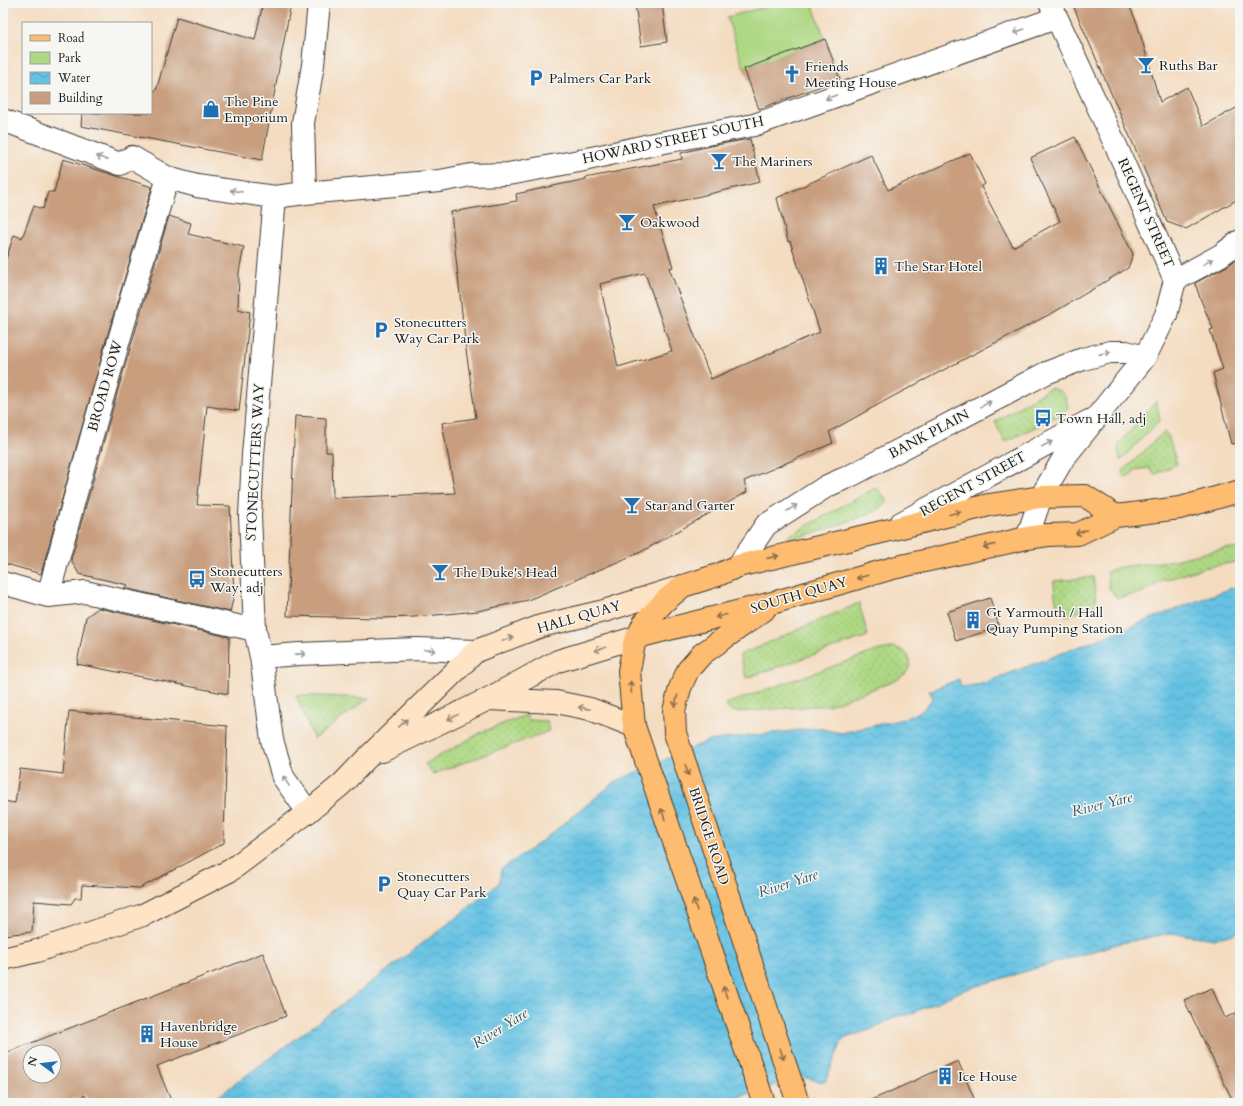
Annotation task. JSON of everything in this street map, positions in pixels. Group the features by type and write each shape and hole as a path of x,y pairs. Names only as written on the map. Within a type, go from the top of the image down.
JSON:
{"main road":[{"name":"SOUTH QUAY","path":"488,699 558,661 637,637 772,603 893,568 1027,538 1048,535 1078,534 1116,516 1180,508 1240,491"},
{"path":"764,1103 637,735 629,671 634,644 644,624 665,601 683,586 718,575 738,566 890,530 989,504 1041,498 1085,496 1116,516"},
{"name":"HALL QUAY","path":"3,959 37,951 143,916 231,870 308,812 342,784 476,652 541,626 604,610 683,586"},
{"name":"BRIDGE ROAD","path":"772,603 702,654 688,670 680,688 674,711 675,733 798,1103"},
{"path":"488,699 556,702 590,709 637,735"},
{"name":"HALL QUAY","path":"365,760 488,699"}],"street":[{"path":"305,193 303,123 313,65 319,3"},
{"name":"HOWARD STREET SOUTH","path":"3,120 120,164 132,157 168,178 197,186 275,197 432,181 471,175 508,174 754,125 1053,11"},
{"name":"REGENT STREET","path":"1027,538 1041,498 1063,459 1145,357 1166,315 1175,280 1116,146 1053,11"},
{"name":"BROAD ROW","path":"48,596 115,351 168,178"},
{"name":"STONECUTTERS WAY","path":"275,197 253,447 250,516 255,630 261,657 272,740 283,777 308,812"},
{"path":"1175,280 1221,254 1240,241"},
{"name":"BANK PLAIN","path":"738,566 766,524 827,486 852,475 1046,373 1083,359 1110,352 1126,352 1145,357"},
{"name":"REGENT STREET","path":"890,530 1099,416"},
{"path":"3,583 48,596 85,592 255,630"},
{"name":"HALL QUAY","path":"261,657 417,649 476,652"}],"green space":[{"path":"780,3 812,3 825,39 744,69 727,17"},
{"path":"1050,388 1064,394 1068,408 1063,413 1005,442 995,422"},
{"path":"1156,401 1160,420 1120,461 1118,445"},
{"path":"1164,432 1168,435 1177,464 1154,475 1150,468 1134,470 1132,475 1124,477 1122,472"},
{"path":"877,487 888,502 876,511 825,530 793,539 785,538"},
{"path":"1226,548 1238,549 1240,551 1240,558 1235,562 1203,568 1165,580 1141,593 1117,598 1109,588 1107,572 1120,567 1169,561"},
{"path":"1093,577 1096,600 1095,606 1066,616 1057,604 1054,581"},
{"path":"859,603 868,636 746,678 740,655"},
{"path":"895,647 905,652 909,657 910,666 906,673 897,680 830,705 736,712 728,709 726,704 876,651"},
{"path":"296,695 369,698 314,739"},
{"path":"526,715 529,720 547,721 549,731 433,774 425,764 482,732"}],"water":[{"name":"River Yare","path":"1240,585 1240,932 1214,939 1171,933 1117,944 964,990 908,1015 897,1016 872,1029 843,1039 825,1082 801,1077 720,1103 209,1103 453,920 499,883 501,869 541,842 616,781 708,741 817,728 841,733 903,719 922,711 933,698 929,691 959,679 961,687 982,684"}],"building":[{"path":"263,3 291,3 262,160 81,126 82,114 152,114 152,89 156,91 177,17 255,40"},
{"path":"635,3 662,3 667,42 641,46"},
{"path":"1072,3 1128,3 1137,23 1160,102 1187,87 1203,126 1240,106 1240,198 1186,229 1167,222"},
{"name":"Friends Meeting House","path":"825,39 840,79 759,109 744,69"},
{"path":"1075,137 1133,254 1128,268 1056,311 890,398 829,432 833,443 744,481 747,492 641,552 528,600 478,611 414,617 381,618 287,616 295,416 326,418 326,452 332,452 333,498 455,493 442,423 476,418 466,350 451,212 517,201 516,194 586,179 585,178 682,159 681,153 750,139 760,182 654,207 673,267 669,268 711,379 820,332 790,241 788,242 777,198 871,155 888,190 970,153 985,184 981,187 1013,247 1060,221 1030,158","holes":["645,273 672,351 618,367 600,284"]},
{"path":"63,159 152,187 109,330 41,574 3,563 3,268 14,235 22,238 34,206 43,209 48,192 54,192"},
{"path":"169,216 191,223 188,234 244,247 239,272 238,309 250,312 239,411 207,406 197,505 230,506 234,595 230,612 124,588 128,585 79,574 71,560 118,390"},
{"path":"1240,257 1240,443 1231,444 1213,373 1223,369 1210,330 1213,329 1195,283 1227,266"},
{"name":"Gt Yarmouth / Hall Quay Pumping Station","path":"990,598 999,627 956,641 947,612"},
{"path":"98,608 229,637 228,694 77,664 86,617"},
{"path":"69,711 227,726 224,843 140,888 82,885 81,898 75,898 71,904 34,901 32,932 3,935 3,801 15,803 20,769 63,774"},
{"name":"Havenbridge House","path":"263,953 286,1016 157,1066 172,1103 89,1103 85,1095 62,1103 3,1103 3,1054 22,1047 22,1084 62,1084 62,1044 29,1044"},
{"path":"1212,988 1225,1018 1240,1011 1240,1103 1234,1103 1184,1000"},
{"name":"Ice House","path":"958,1061 976,1103 865,1103"}],"place":[{"name":"Ruths Bar","path":"1146,65"},
{"name":"Friends Meeting House","path":"792,74"},
{"name":"Palmers Car Park","path":"536,78"},
{"name":"The Pine Emporium","path":"211,109"},
{"name":"The Mariners","path":"719,161"},
{"name":"Oakwood","path":"627,222"},
{"name":"The Star Hotel","path":"881,266"},
{"name":"Stonecutters Way Car Park","path":"381,330"},
{"name":"Town Hall, adj","path":"1043,418"},
{"name":"Star and Garter","path":"632,505"},
{"name":"The Duke's Head","path":"440,572"},
{"name":"Stonecutters Way, adj","path":"197,579"},
{"name":"Gt Yarmouth / Hall Quay Pumping Station","path":"973,620"},
{"name":"Stonecutters Quay Car Park","path":"384,884"},
{"name":"Havenbridge House","path":"147,1034"},
{"name":"Ice House","path":"945,1076"}]}
